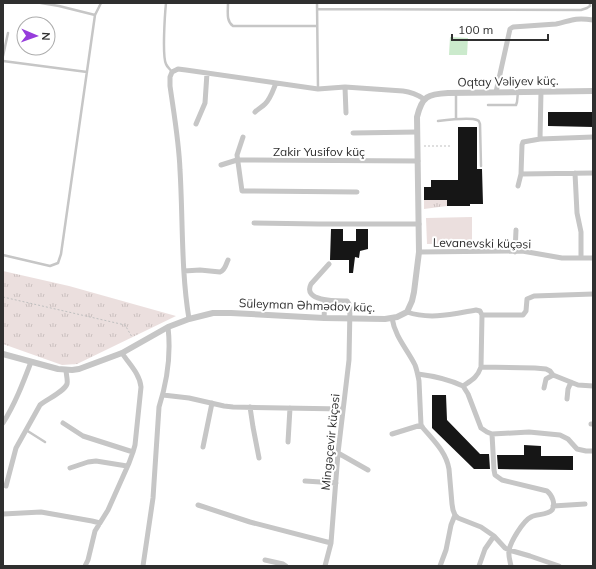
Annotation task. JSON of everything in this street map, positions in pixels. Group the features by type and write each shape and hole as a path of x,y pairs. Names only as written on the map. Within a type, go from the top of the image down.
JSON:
{"street":[{"path":"496,92 510,29 513,27 556,24 577,19 593,20"},
{"path":"189,319 184,271 180,168 170,86 172,72 178,69 318,89 345,87 409,92 417,94 424,99 418,113 417,132 419,252 414,292 407,312 422,316 431,316 476,310 480,311 482,315 481,367 475,378 463,386"},
{"path":"196,124 205,103 207,73"},
{"path":"255,112 266,103 276,83"},
{"path":"345,87 346,113"},
{"path":"540,139 541,91"},
{"name":"Oqtay Vəliyev küç.","path":"424,99 431,95 456,93 593,91"},
{"path":"353,132 417,132"},
{"path":"243,137 237,155 242,191 357,192"},
{"path":"518,186 522,174 523,142 540,139 593,137"},
{"name":"Zakir Yusifov küç","path":"221,165 237,160 418,161"},
{"path":"575,173 577,213 581,232 581,258"},
{"path":"522,174 593,173"},
{"path":"254,223 419,224"},
{"path":"515,252 516,230"},
{"name":"Levanevski küçəsi","path":"419,252 522,252 562,258 593,258"},
{"path":"184,271 200,270 222,272 228,260"},
{"path":"324,318 325,301 314,296 310,287 329,264"},
{"path":"482,315 523,315 526,311 527,299 534,296 593,294"},
{"name":"Mingəçevir küçəsi","path":"325,301 347,301 350,307 349,360 338,453 331,543 325,566"},
{"name":"Süleyman Əhmədov küç.","path":"3,354 52,368 66,370 79,369 122,353 168,327 189,319 213,313 350,319 392,318 403,315 407,312"},
{"path":"392,318 397,335 418,374 421,425 438,445 448,463 452,510 455,515 458,518 480,527 494,536 505,548 509,550 559,566"},
{"path":"143,566 153,498 159,407 163,395 169,355 170,342 168,327"},
{"path":"85,566 88,560 95,531 108,510 133,452 142,387 139,376 122,353"},
{"path":"3,423 11,411 31,362"},
{"path":"481,367 546,369 553,375 578,385 593,386"},
{"path":"6,486 16,448 40,405 61,391 66,384 66,370"},
{"path":"418,374 445,379 463,386 468,394 481,428 487,432 492,434 529,432 560,435 568,439 577,449 593,451"},
{"path":"544,388 546,379 553,375"},
{"path":"568,399 568,389 571,382"},
{"path":"163,395 189,398 224,406 250,408 343,409"},
{"path":"203,447 212,403"},
{"path":"250,408 259,458"},
{"path":"288,442 290,408"},
{"path":"63,424 83,436 133,452"},
{"path":"392,434 421,425"},
{"path":"492,434 495,475 502,480 547,491 553,500 552,511 531,517 522,525 509,550 511,566"},
{"path":"338,453 368,470"},
{"path":"70,468 96,461 128,466"},
{"path":"305,481 336,483"},
{"path":"553,506 585,504"},
{"path":"198,505 250,522 331,543"},
{"path":"3,514 41,512 100,523"},
{"path":"440,566 446,550 455,515"},
{"path":"479,566 486,549 494,536"},
{"path":"265,560 286,566"}],"lane":[{"path":"41,3 95,15"},
{"path":"3,255 50,266 58,263 61,254 95,15 101,3"},
{"path":"166,3 164,55 166,63 172,72"},
{"path":"228,3 228,20 233,26 317,26"},
{"path":"317,3 318,89"},
{"path":"317,9 581,10 590,6 590,3"},
{"path":"3,56 8,33"},
{"path":"3,61 87,72"},
{"path":"488,105 516,105 518,92"},
{"path":"456,93 456,119"},
{"path":"438,121 456,119 476,119 479,121 481,166"},
{"path":"26,430 45,442"}],"path":[{"path":"418,146 451,146"},
{"path":"3,297 125,326 132,337"}],"green space":[{"path":"424,200 447,200 447,206 424,209"},
{"path":"472,217 472,243 427,244 426,218"},
{"path":"3,271 69,286 176,316 77,364 62,365 3,344"}],"shaded area":[{"path":"450,37 468,38 467,55 449,55"}],"building":[{"path":"548,112 593,112 593,127 548,126"},
{"path":"458,127 477,127 477,169 482,169 483,204 470,204 470,206 447,206 447,200 424,200 424,187 431,187 431,180 458,180"},
{"path":"331,229 343,229 343,241 356,241 356,229 368,229 368,249 360,251 359,258 355,257 353,273 349,273 349,260 330,260"},
{"path":"432,395 446,395 447,420 480,454 489,454 490,469 474,469 432,428"},
{"path":"524,445 541,446 541,456 573,456 573,470 498,469 497,455 524,455"}]}
